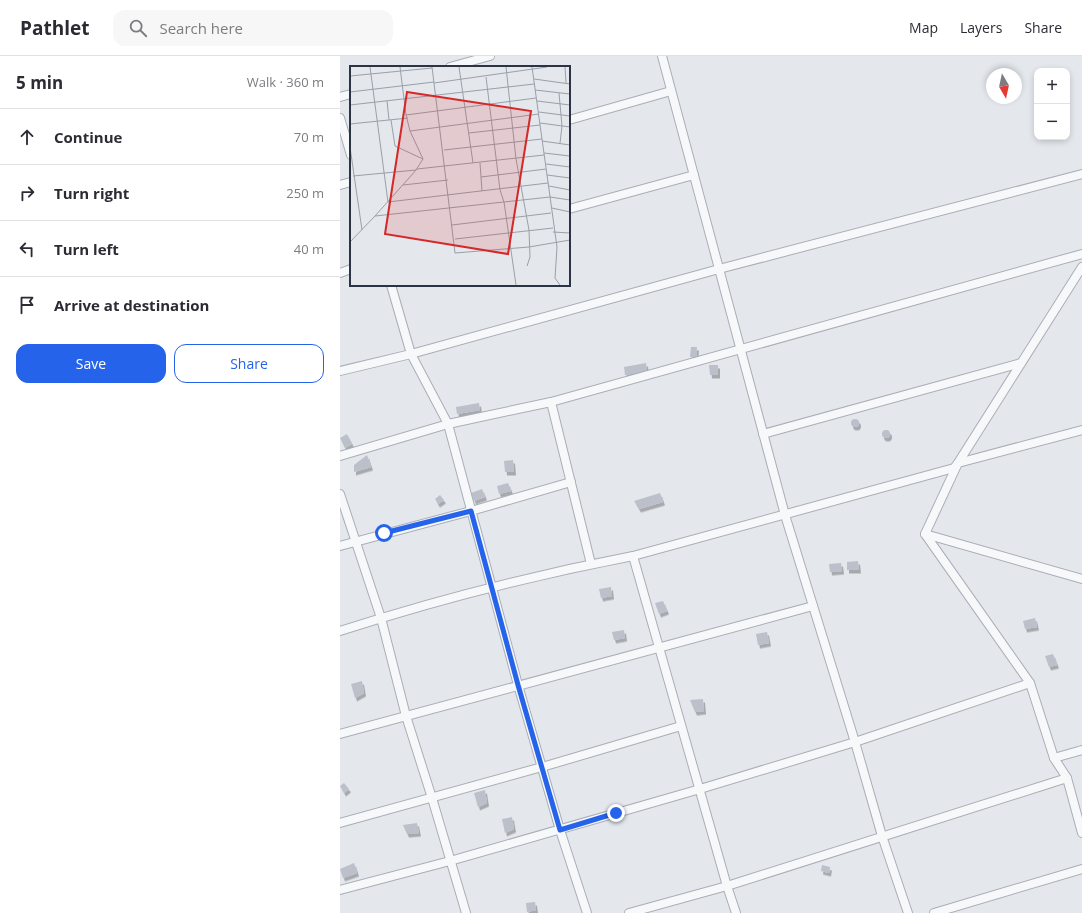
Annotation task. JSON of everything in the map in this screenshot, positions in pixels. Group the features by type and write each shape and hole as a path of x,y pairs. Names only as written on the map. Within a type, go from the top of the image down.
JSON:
{"street":[{"path":"454,66 490,56"},
{"path":"662,56 785,515 856,742 882,836 908,913"},
{"path":"570,120 671,91"},
{"path":"340,97 350,94"},
{"path":"340,118 350,152"},
{"path":"340,371 411,354 719,270 1082,174"},
{"path":"570,209 694,175"},
{"path":"340,185 350,182"},
{"path":"340,456 448,424 551,402 1082,254"},
{"path":"340,631 491,587 633,556 954,468 1082,267"},
{"path":"340,272 350,270"},
{"path":"392,286 411,354 448,424 518,685 560,830 587,913"},
{"path":"763,434 1021,363"},
{"path":"551,402 591,564"},
{"path":"958,463 1082,430"},
{"path":"925,534 958,463"},
{"path":"340,546 471,511 571,482"},
{"path":"340,494 381,618 406,716 466,913"},
{"path":"925,534 1082,579"},
{"path":"925,534 1030,683 1054,758 1067,778 1082,833"},
{"path":"633,556 736,913"},
{"path":"340,734 813,606"},
{"path":"340,890 450,861 700,789 856,742 1030,683"},
{"path":"340,823 542,767 681,726"},
{"path":"1054,758 1082,750"},
{"path":"628,913 727,886 1067,778"},
{"path":"934,913 1082,869"}],"building":[{"path":"691,347 697,347 696,357 690,357"},
{"path":"646,363 647,371 625,375 624,367"},
{"path":"709,365 718,365 718,375 710,375"},
{"path":"479,403 480,410 457,414 456,407"},
{"path":"855,419 858,420 858,426 855,427 852,426 851,423 852,420"},
{"path":"884,430 888,430 890,434 888,438 884,438 882,436 882,432"},
{"path":"347,434 352,444 345,448 340,438"},
{"path":"367,455 371,467 354,472 354,465"},
{"path":"513,460 514,472 505,472 504,461"},
{"path":"508,483 511,491 499,494 497,486"},
{"path":"482,489 485,497 474,501 471,493"},
{"path":"660,493 663,502 639,509 634,501"},
{"path":"440,495 444,500 438,504 435,499"},
{"path":"858,561 859,570 847,570 847,562"},
{"path":"841,563 842,571 830,572 829,564"},
{"path":"611,587 612,596 601,598 599,589"},
{"path":"663,601 667,611 659,614 655,603"},
{"path":"1035,618 1037,627 1025,629 1023,621"},
{"path":"624,630 625,638 614,640 612,632"},
{"path":"767,632 769,643 758,645 756,634"},
{"path":"1053,654 1057,665 1049,667 1045,656"},
{"path":"362,681 364,693 355,698 351,684"},
{"path":"703,699 704,711 695,712 690,700"},
{"path":"344,783 349,789 344,793 340,786"},
{"path":"485,790 487,803 478,807 474,793"},
{"path":"512,817 514,829 505,833 502,819"},
{"path":"417,823 419,833 407,834 403,825"},
{"path":"354,863 357,873 343,878 340,869"},
{"path":"822,865 830,867 829,873 821,871"},
{"path":"535,902 536,910 527,912 526,903"}],"route":[{"path":"384,533 471,511 518,685 560,830 616,813"}]}
